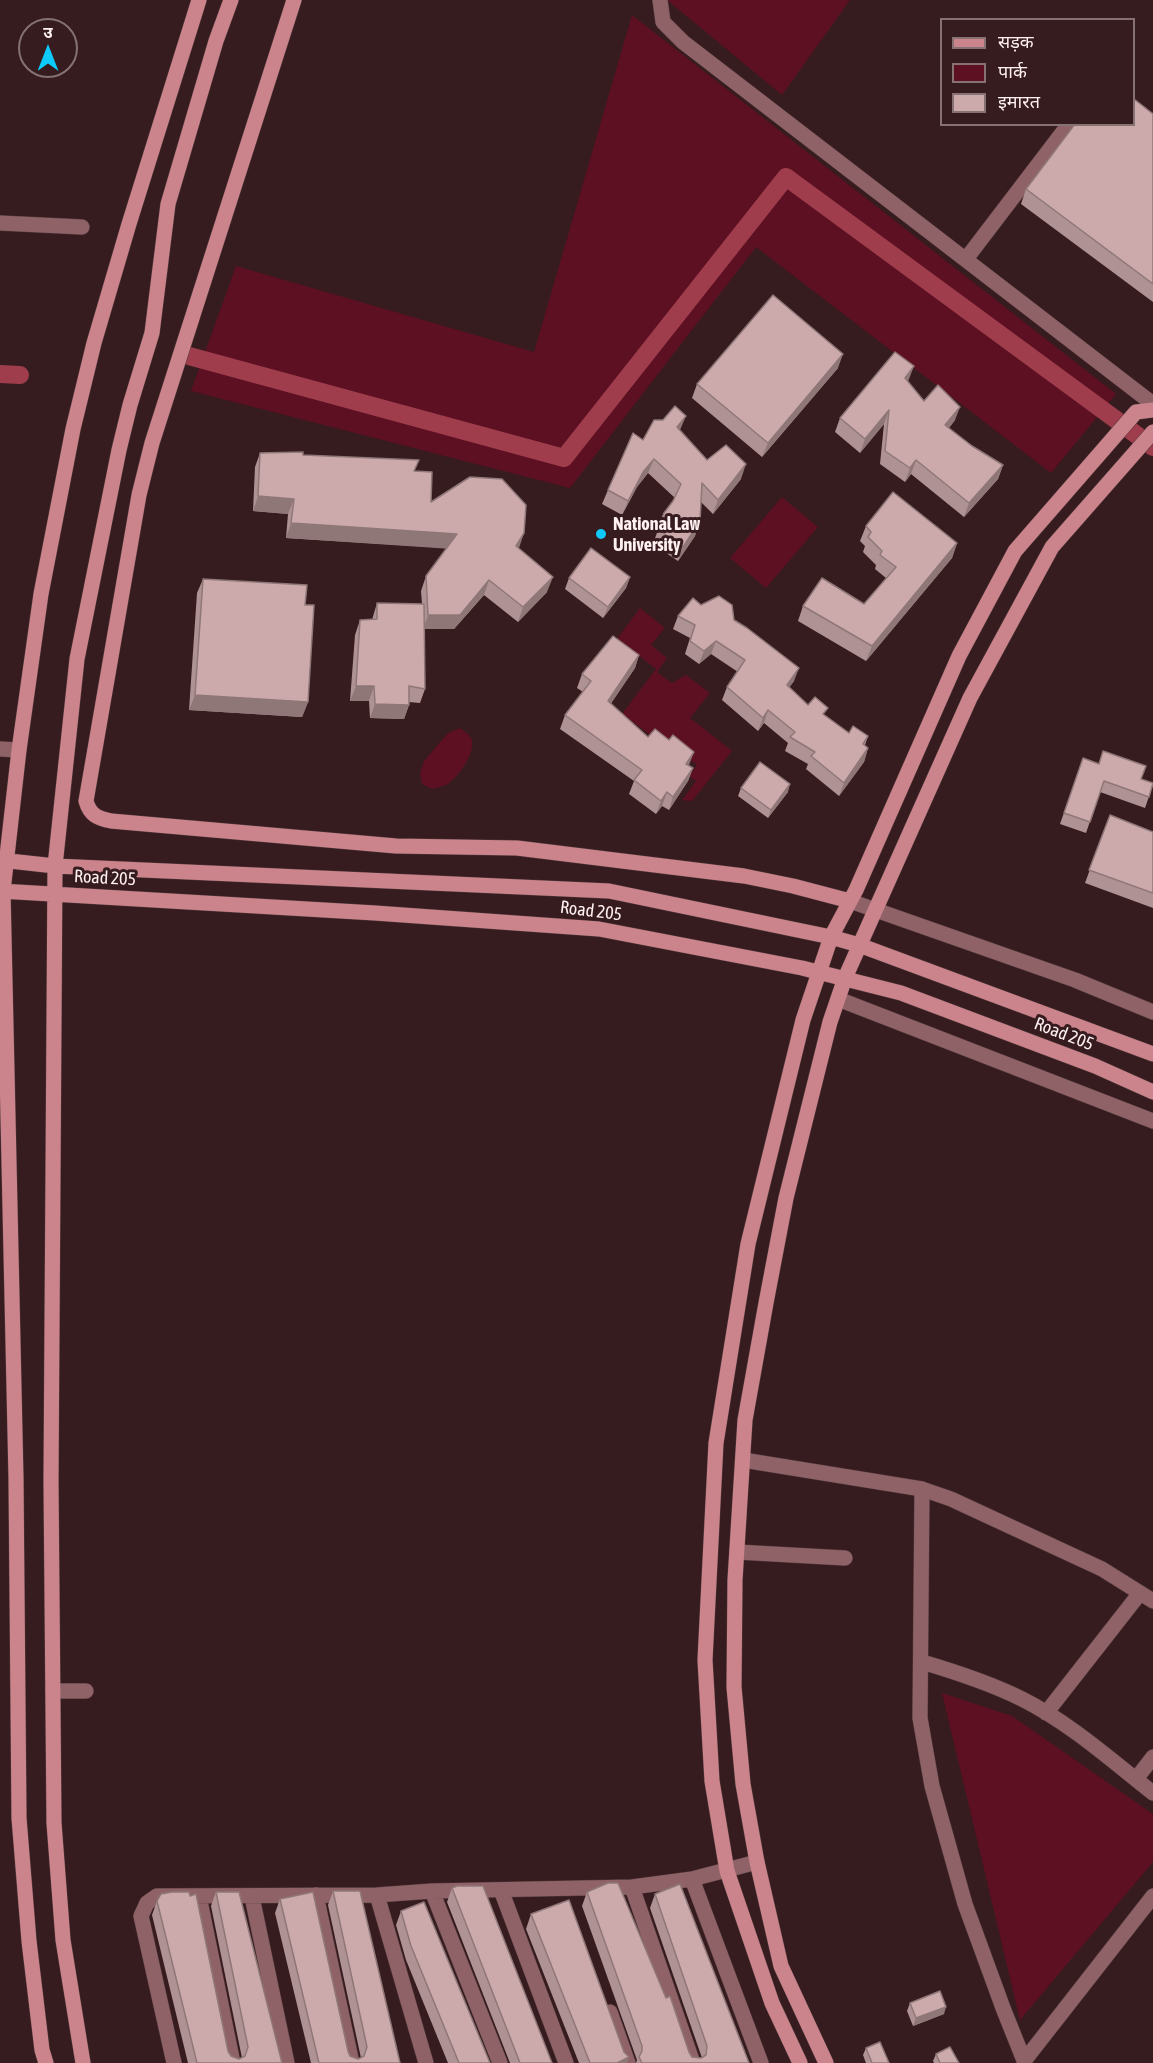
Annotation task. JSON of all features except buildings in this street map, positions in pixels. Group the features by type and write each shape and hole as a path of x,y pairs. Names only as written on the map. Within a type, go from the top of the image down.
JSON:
{"main road":[{"path":"46,2063 42,2050 29,1941 19,1818 16,1478 1,891 3,860 41,594 73,429 94,343 199,0"},
{"path":"83,2063 63,1940 54,1823 51,1468 55,866 77,659 123,436 152,333 168,204 216,41 231,0"},
{"path":"294,0 150,453 139,495 86,801 89,810 97,818 111,821 396,846 517,848 744,876 850,901"},
{"path":"800,2063 772,2002 727,1871 712,1781 705,1660 716,1443 748,1244 803,1020 831,937 850,901 959,656 1015,551 1136,412 1153,410"},
{"path":"826,2063 781,1966 757,1862 743,1784 734,1687 737,1552 745,1420 786,1198 845,978 970,698 1052,547 1153,432"},
{"name":"Road 205","path":"3,860 55,866 609,891 860,945 1153,1054"},
{"name":"Road 205","path":"1,891 599,929 820,972 902,993 1095,1066 1153,1092"}],"street":[{"path":"660,0 663,22 683,42 1153,404"},
{"path":"966,259 1067,126"},
{"path":"0,223 82,227"},
{"path":"0,749 19,750"},
{"path":"850,901 1075,980 1153,1012"},
{"path":"838,999 1153,1121"},
{"path":"743,1460 922,1489 951,1499 1102,1569 1147,1597 1046,1713"},
{"path":"922,1489 920,1718 932,1786 965,1904 1025,2062"},
{"path":"737,1552 845,1558"},
{"path":"922,1662 974,1678 1022,1699 1068,1726 1153,1793"},
{"path":"53,1691 86,1691"},
{"path":"1136,1779 1153,1756"},
{"path":"174,2063 141,1916 147,1903 157,1896 377,1895 432,1890 501,1890 567,1894 692,1879 757,1862"},
{"path":"692,1879 761,2063"},
{"path":"632,1887 693,2063"},
{"path":"432,1890 500,2063"},
{"path":"501,1890 566,2063"},
{"path":"316,1895 352,2063"},
{"path":"377,1895 426,2063"},
{"path":"199,1896 233,2063"},
{"path":"1025,2062 1153,1896"},
{"path":"252,1897 287,2063"},
{"path":"604,1998 628,2063"}],"green space":[{"path":"667,0 850,0 782,95"},
{"path":"632,15 1116,394 1051,473 756,247 570,488 191,391 236,266 534,352"},
{"path":"782,497 818,527 766,588 730,558"},
{"path":"640,608 665,628 651,645 667,658 657,672 672,683 686,675 710,693 690,718 732,751 692,801 682,800 696,781 689,776 697,765 665,741 661,743 622,714 656,669 617,639"},
{"path":"460,728 470,737 472,743 472,750 461,771 446,785 432,789 422,784 420,774 424,761 448,733"},
{"path":"942,1693 1012,1716 1153,1814 1153,1862 1020,2020"}],"waterway":[{"path":"189,356 564,458 786,177 1153,447"},
{"path":"0,374 20,375"}],"place":[{"name":"National Law University","path":"601,534"}]}
